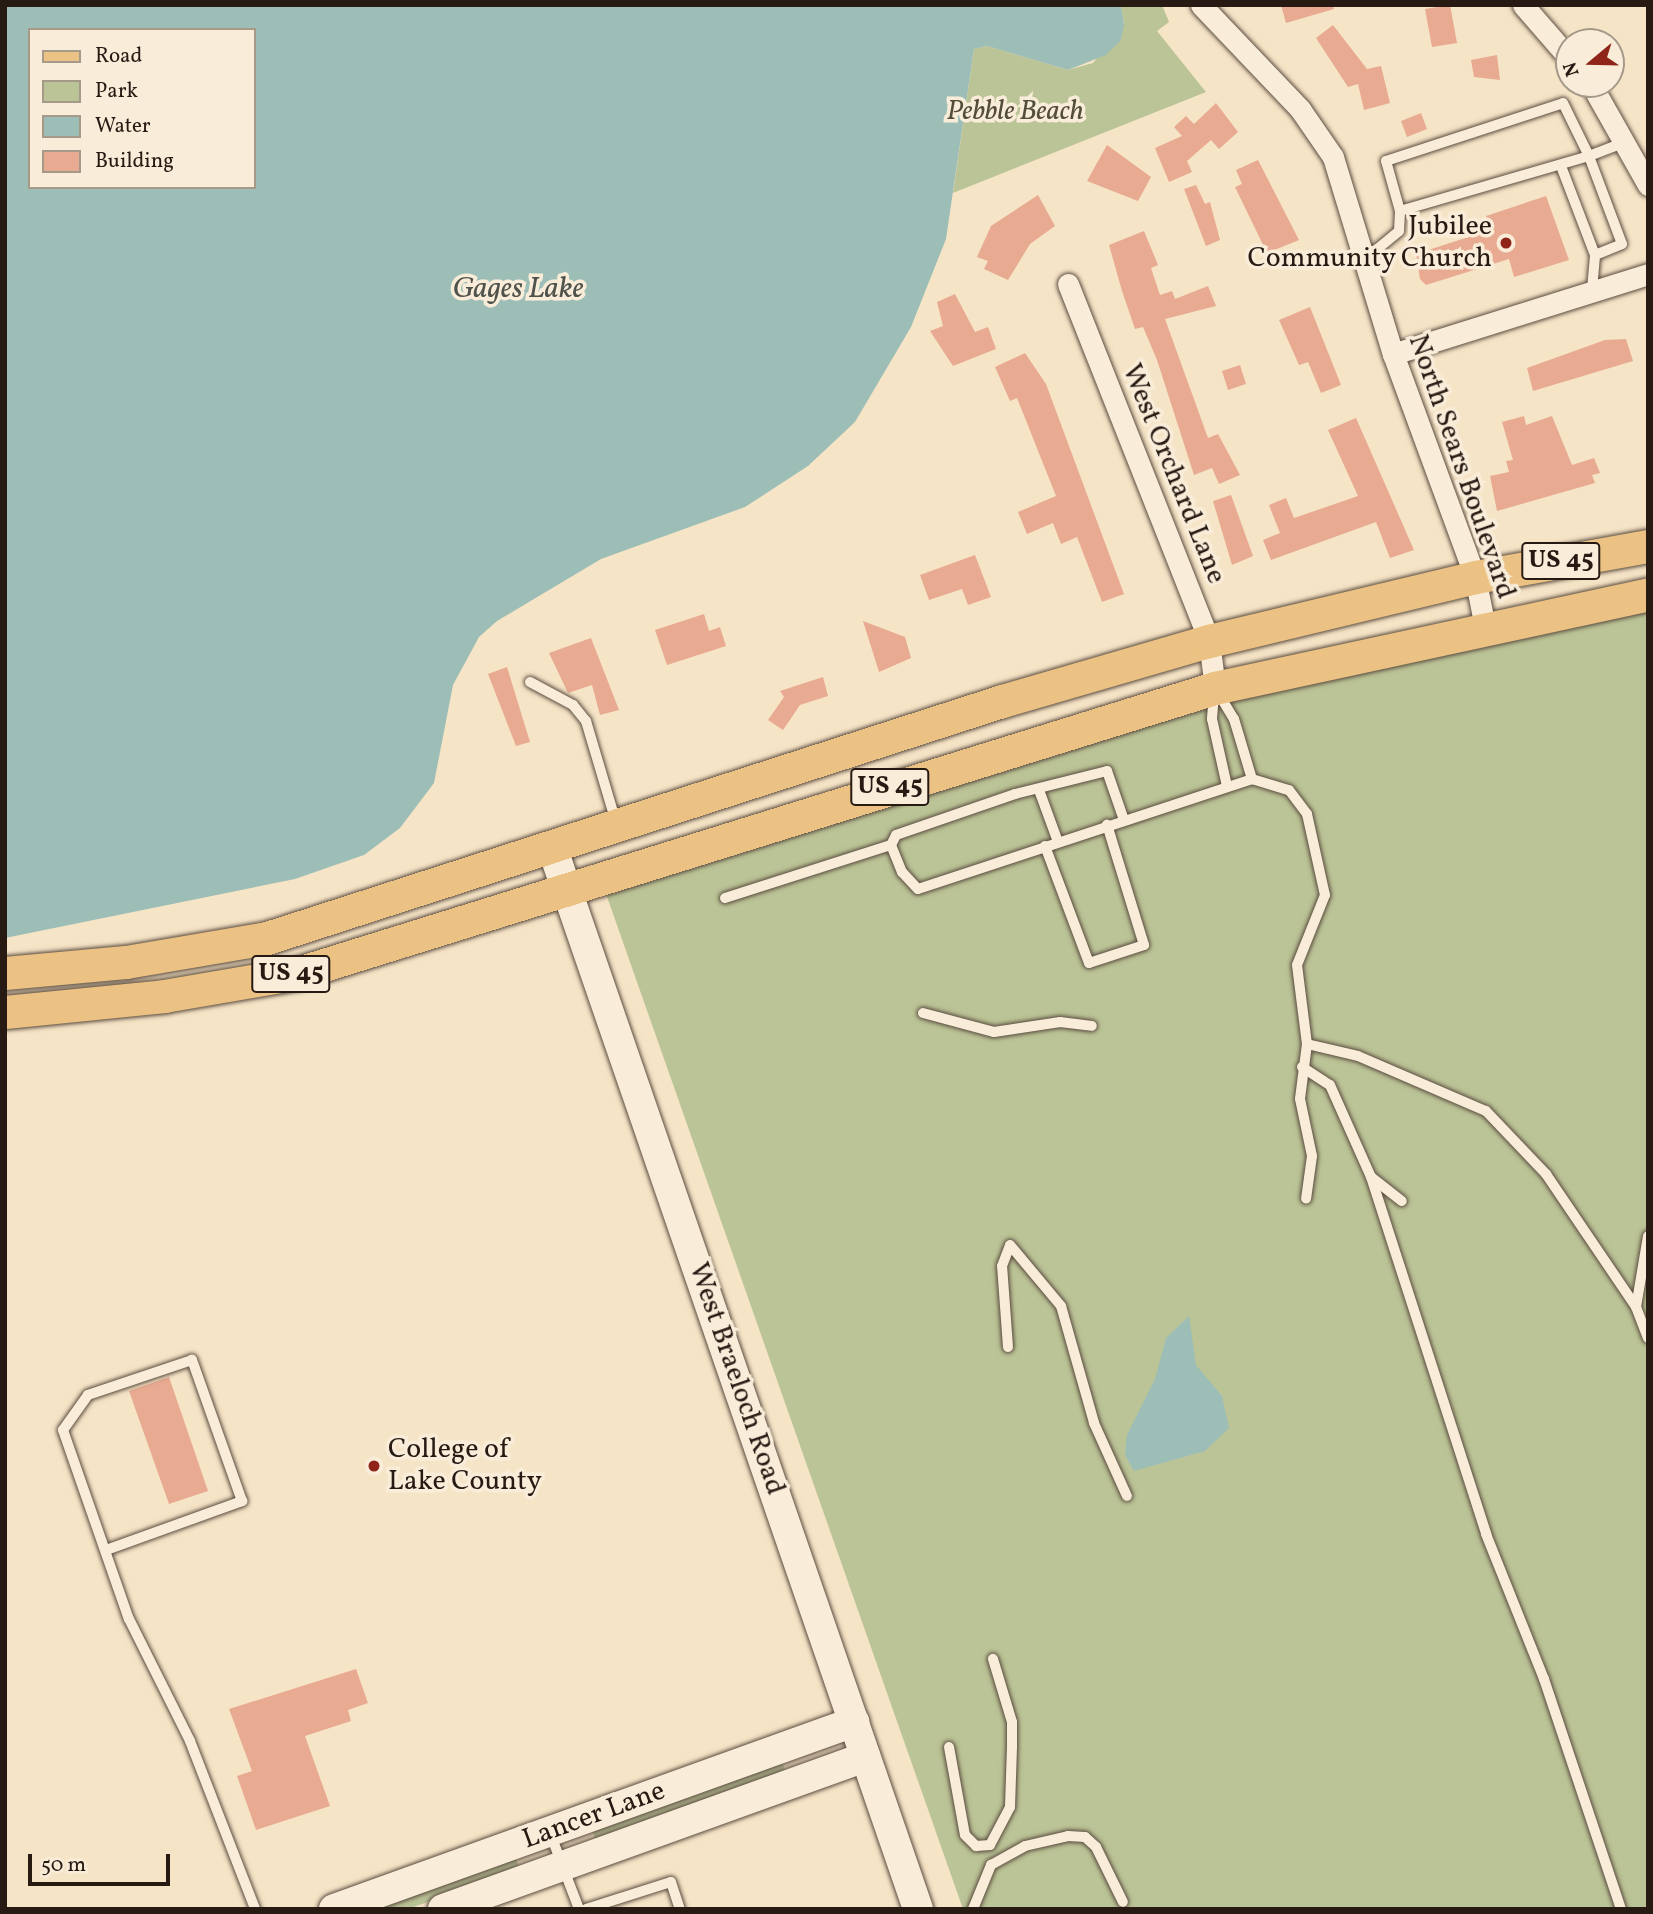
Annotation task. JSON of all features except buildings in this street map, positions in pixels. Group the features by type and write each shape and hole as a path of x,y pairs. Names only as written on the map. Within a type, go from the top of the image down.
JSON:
{"main road":[{"name":"US 45","path":"5,972 125,962 267,937 553,850 1002,701 1209,641 1475,577 1648,546"},
{"name":"US 45","path":"5,1012 164,996 299,973 568,892 1215,688 1485,627 1648,594"}],"street":[{"name":"North Sears Boulevard","path":"1201,5 1322,134 1393,354 1475,577 1485,627"},
{"path":"1523,5 1555,42"},
{"path":"1600,98 1627,142 1648,185"},
{"path":"1393,354 1648,274"},
{"name":"West Orchard Lane","path":"1068,284 1209,641 1215,688"},
{"name":"West Braeloch Road","path":"553,850 918,1909"},
{"name":"Lancer Lane","path":"334,1909 854,1723"},
{"name":"Lancer Lane","path":"443,1909 866,1757"}],"lane":[{"path":"1364,261 1399,231 1400,211 1386,161 1563,103 1589,156 1622,244 1595,255"},
{"path":"1400,211 1561,166 1627,142"},
{"path":"1561,166 1595,255 1592,290"},
{"path":"530,682 573,705 586,721 618,829"},
{"path":"1215,688 1234,719 1252,779"},
{"path":"1215,688 1212,719 1227,786"},
{"path":"725,898 891,845 896,835 1107,771 1124,820"},
{"path":"891,845 918,889 1252,779 1289,790 1307,814 1325,895 1297,965 1307,1044 1300,1099 1312,1156 1306,1199"},
{"path":"1039,790 1058,842"},
{"path":"1045,846 1089,963 1144,944 1107,825"},
{"path":"923,1013 995,1032 1060,1022 1092,1026"},
{"path":"1307,1044 1358,1056 1486,1111 1546,1174 1636,1307 1648,1339"},
{"path":"1302,1067 1330,1085 1346,1110 1371,1177 1486,1534 1544,1679 1621,1909"},
{"path":"1371,1177 1402,1201"},
{"path":"1636,1307 1648,1236"},
{"path":"1008,1347 1002,1266 1010,1245 1061,1306 1094,1423 1127,1496"},
{"path":"106,1550 242,1501 192,1360 88,1395 63,1430 106,1550 255,1909"},
{"path":"949,1747 965,1835 976,1846 990,1845 1010,1807 1012,1722 993,1659"},
{"path":"550,1831 579,1909"},
{"path":"973,1909 991,1865 1025,1846 1069,1836 1085,1837 1096,1847 1123,1902"},
{"path":"586,1909 671,1882 680,1909"}],"green space":[{"name":"Pebble Beach","path":"1121,5 1162,5 1169,22 1157,31 1206,92 953,193 974,49 987,46 1068,70 1093,63 1124,24"},
{"path":"1648,603 1648,1909 963,1909 605,891 1236,685"},
{"path":"782,1761 786,1774 596,1842 592,1829"},
{"path":"515,1856 520,1869 408,1909 369,1909"}],"water":[{"name":"Gages Lake","path":"5,5 1121,5 1124,24 1121,40 1106,55 1068,70 987,46 974,49 946,239 911,327 855,422 808,466 745,507 601,559 497,621 479,637 453,685 434,783 400,828 364,855 295,879 5,938"},
{"path":"1189,1316 1196,1365 1222,1396 1229,1428 1205,1451 1134,1471 1125,1455 1127,1435 1155,1379 1166,1338"}],"place":[{"name":"Jubilee Community Church","path":"1506,243"},
{"name":"College of Lake County","path":"374,1466"}]}
